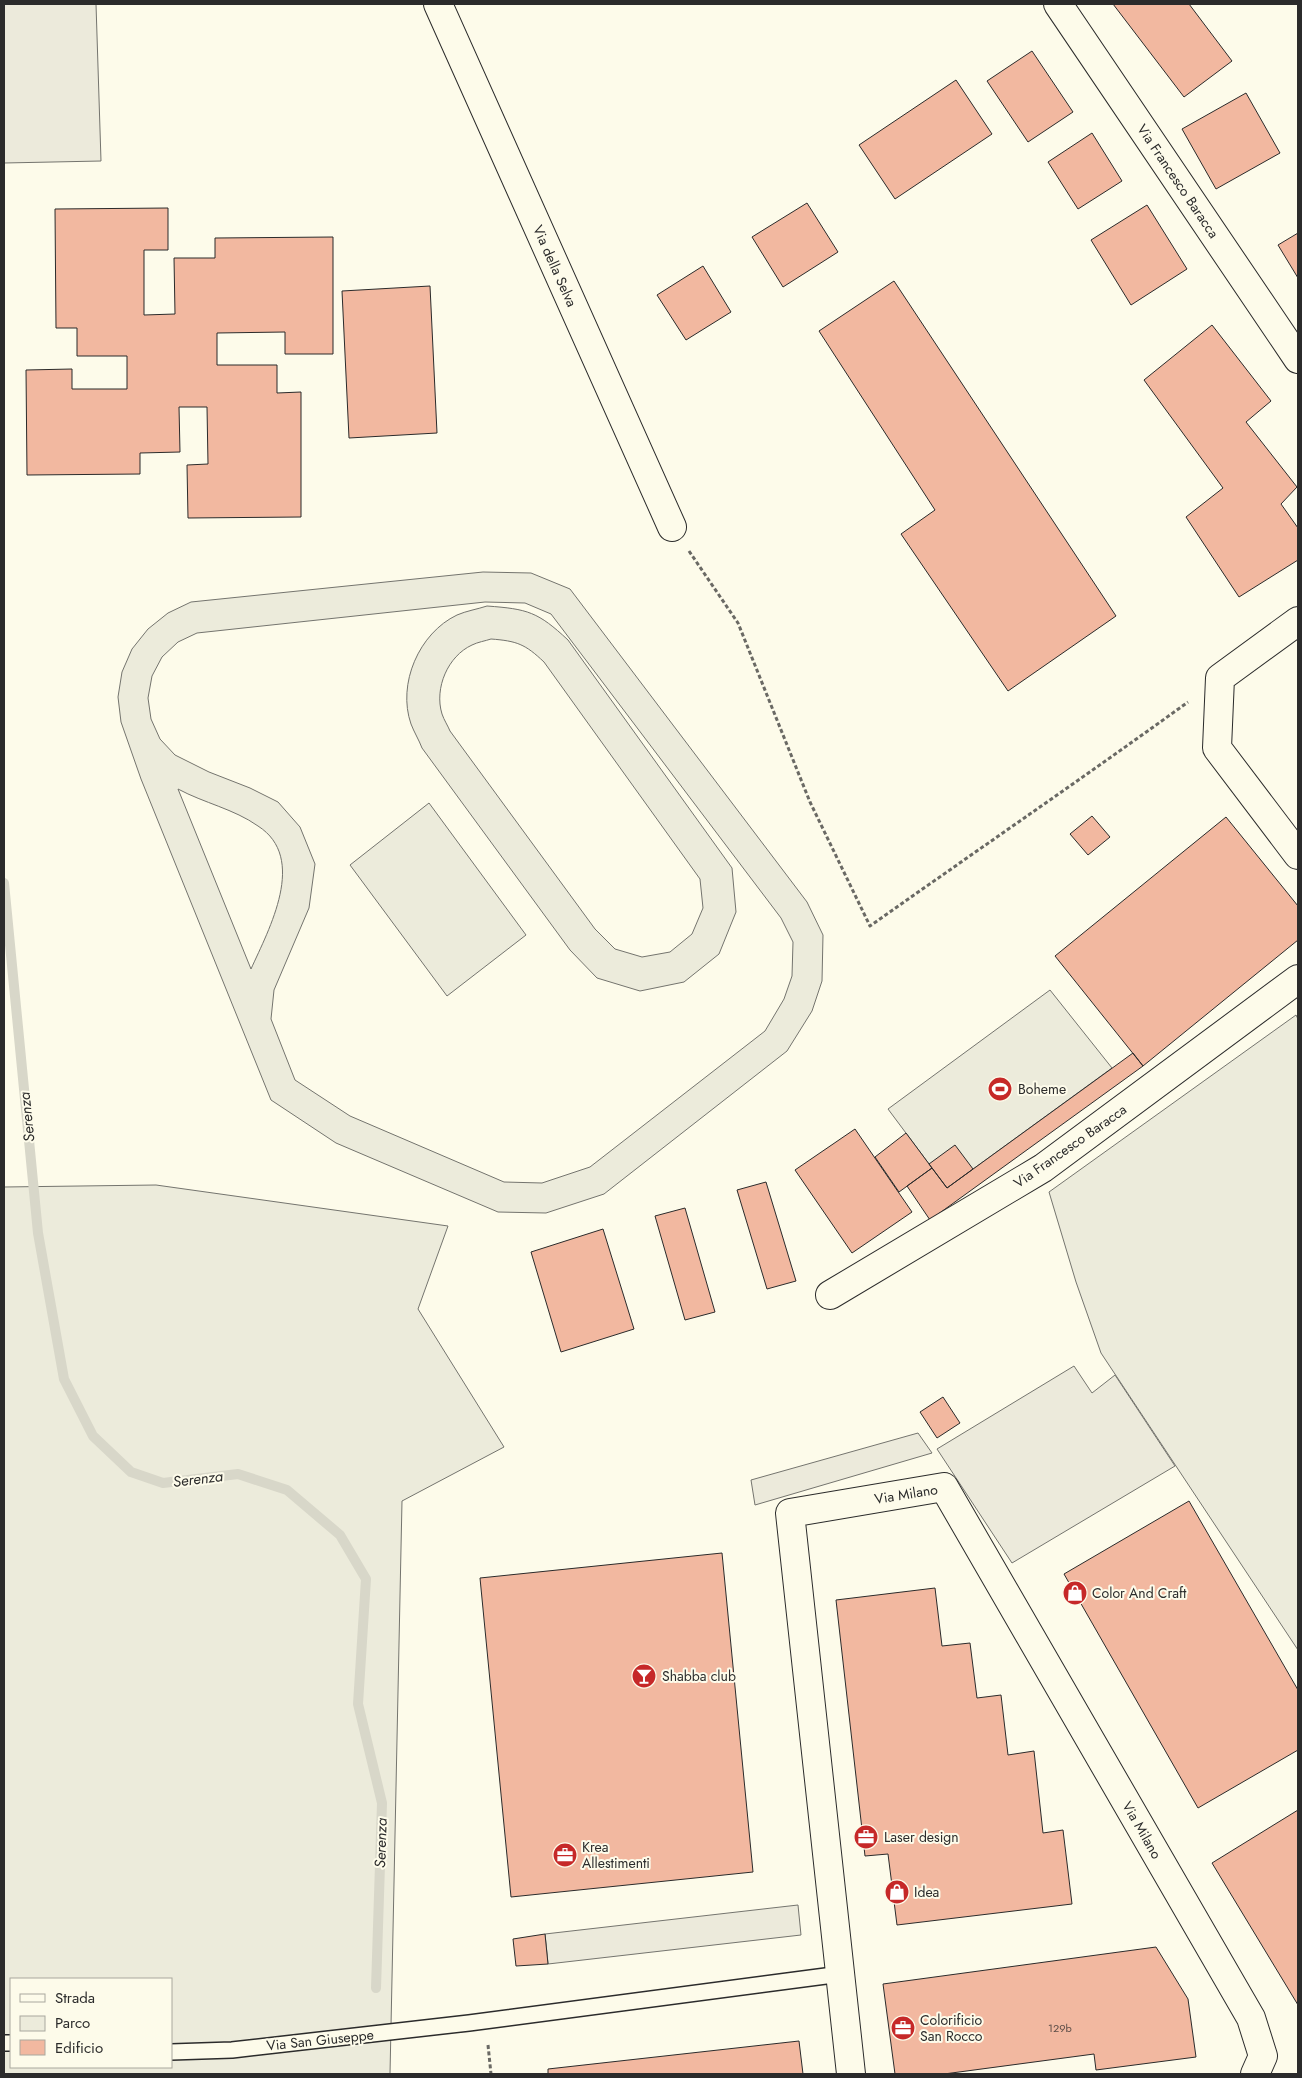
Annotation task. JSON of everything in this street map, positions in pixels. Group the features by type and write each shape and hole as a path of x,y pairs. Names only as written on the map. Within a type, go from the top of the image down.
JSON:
{"street":[{"name":"Via della Selva","path":"438,4 672,527"},
{"name":"Via Francesco Baracca","path":"1058,4 1295,349"},
{"path":"1298,621 1220,678 1217,748 1298,855"},
{"name":"Via Francesco Baracca","path":"830,1295 1043,1168 1298,980"},
{"name":"Via Milano","path":"851,2074 790,1513 944,1487 1250,2018 1262,2056 1254,2074"}],"lane":[{"name":"Via San Giuseppe","path":"172,2052 232,2050 469,2023 840,1974"}],"path":[{"path":"672,527 738,623 810,802 870,926 1018,821 1113,757 1220,678"}],"green space":[{"path":"483,572 531,573 570,589 807,902 823,935 822,981 812,1011 787,1051 604,1194 546,1213 498,1212 336,1143 271,1100 141,779 121,722 118,697 122,672 132,649 148,629 168,613 191,602","holes":["485,602 525,603 551,614 781,918 793,942 792,976 784,999 765,1031 590,1167 542,1183 504,1182 350,1116 295,1080 271,1019 274,990 309,908 315,864 300,827 278,802 175,755 160,739 151,719 148,698 152,676 162,657 178,642 197,633","178,789 249,820 273,840 281,856 283,875 280,894 267,934 251,969"]},
{"path":"487,606 513,609 532,614 548,623 568,640 732,868 736,912 719,954 684,982 640,991 597,978 570,950 422,748 411,724 407,709 409,677 414,661 432,634 444,623 464,612","holes":["491,639 520,644 544,662 700,879 703,908 692,934 670,952 642,957 615,949 595,929 450,731 442,714 440,704 440,694 445,674 463,650 479,642"]},
{"path":"429,803 526,935 447,996 350,865"},
{"name":"Boheme","path":"1050,990 1112,1068 947,1188 888,1109"},
{"path":"1296,1015 1298,1019 1298,1650 1101,1353 1076,1282 1049,1192"},
{"path":"156,1185 448,1226 418,1309 504,1447 402,1501 390,2074 4,2074 4,1187"}],"shaded area":[{"path":"4,4 96,4 101,161 4,163"},
{"path":"1074,1366 1092,1393 1115,1375 1175,1466 1012,1563 937,1449"},
{"path":"918,1433 932,1453 755,1505 751,1480"},
{"path":"798,1905 801,1935 548,1964 545,1934"}],"building":[{"path":"1113,4 1189,4 1232,61 1184,97"},
{"path":"1032,51 1073,112 1028,142 987,81"},
{"path":"956,80 992,134 895,199 859,145"},
{"path":"1246,93 1280,153 1216,189 1182,129"},
{"path":"1092,133 1122,181 1078,209 1048,162"},
{"path":"807,203 838,252 783,287 752,237"},
{"path":"1147,205 1187,269 1131,305 1091,240"},
{"path":"168,208 168,250 144,250 144,315 175,314 174,258 215,258 215,238 333,237 333,354 285,354 285,332 217,333 217,365 277,365 277,393 301,392 301,517 188,518 187,465 208,464 207,407 179,407 180,452 140,453 140,474 27,475 26,370 72,369 72,389 127,389 127,356 77,356 77,328 56,328 55,209"},
{"path":"1298,233 1298,278 1278,245"},
{"path":"703,266 731,312 686,340 657,295"},
{"path":"894,281 1116,616 1008,691 901,534 935,510 819,331"},
{"path":"430,286 437,433 349,438 342,291"},
{"path":"1212,325 1271,401 1246,422 1297,487 1281,504 1298,528 1298,560 1239,597 1186,517 1223,488 1144,380"},
{"path":"1092,816 1110,837 1088,855 1070,834"},
{"path":"1226,817 1298,906 1298,940 1143,1066 1055,956"},
{"path":"1133,1053 1143,1066 930,1220 907,1186 932,1168 947,1188"},
{"path":"855,1129 912,1212 852,1253 795,1170"},
{"path":"906,1133 932,1168 899,1192 875,1157"},
{"path":"955,1145 973,1169 947,1188 929,1164"},
{"path":"766,1182 796,1281 767,1289 737,1190"},
{"path":"685,1208 715,1312 685,1320 655,1216"},
{"path":"603,1229 634,1329 561,1352 531,1252"},
{"path":"943,1397 960,1423 937,1438 920,1412"},
{"path":"1189,1501 1298,1690 1298,1750 1198,1808 1064,1574"},
{"path":"722,1553 753,1872 511,1897 480,1578"},
{"path":"935,1588 942,1646 970,1643 977,1698 1001,1695 1008,1755 1034,1751 1043,1833 1063,1830 1072,1904 897,1925 888,1854 865,1856 836,1600"},
{"path":"1298,1810 1298,2005 1212,1863"},
{"path":"545,1934 548,1964 516,1966 513,1939"},
{"path":"1156,1947 1188,1999 1196,2057 1096,2070 1094,2054 944,2074 895,2074 883,1984"},
{"path":"799,2041 803,2074 548,2074 548,2069"}],"waterway":[{"name":"Serenza","path":"4,883 38,1233 64,1379 93,1436 131,1472 163,1483 238,1474 287,1490 340,1535 366,1579 358,1704 382,1803 376,1988"}],"place":[{"name":"Boheme","path":"1000,1089"},
{"name":"Color And Craft","path":"1075,1593"},
{"name":"Shabba club","path":"644,1676"},
{"name":"Laser design","path":"866,1837"},
{"name":"Krea Allestimenti","path":"565,1855"},
{"name":"Idea","path":"897,1892"},
{"name":"Colorificio San Rocco","path":"903,2028"}]}
